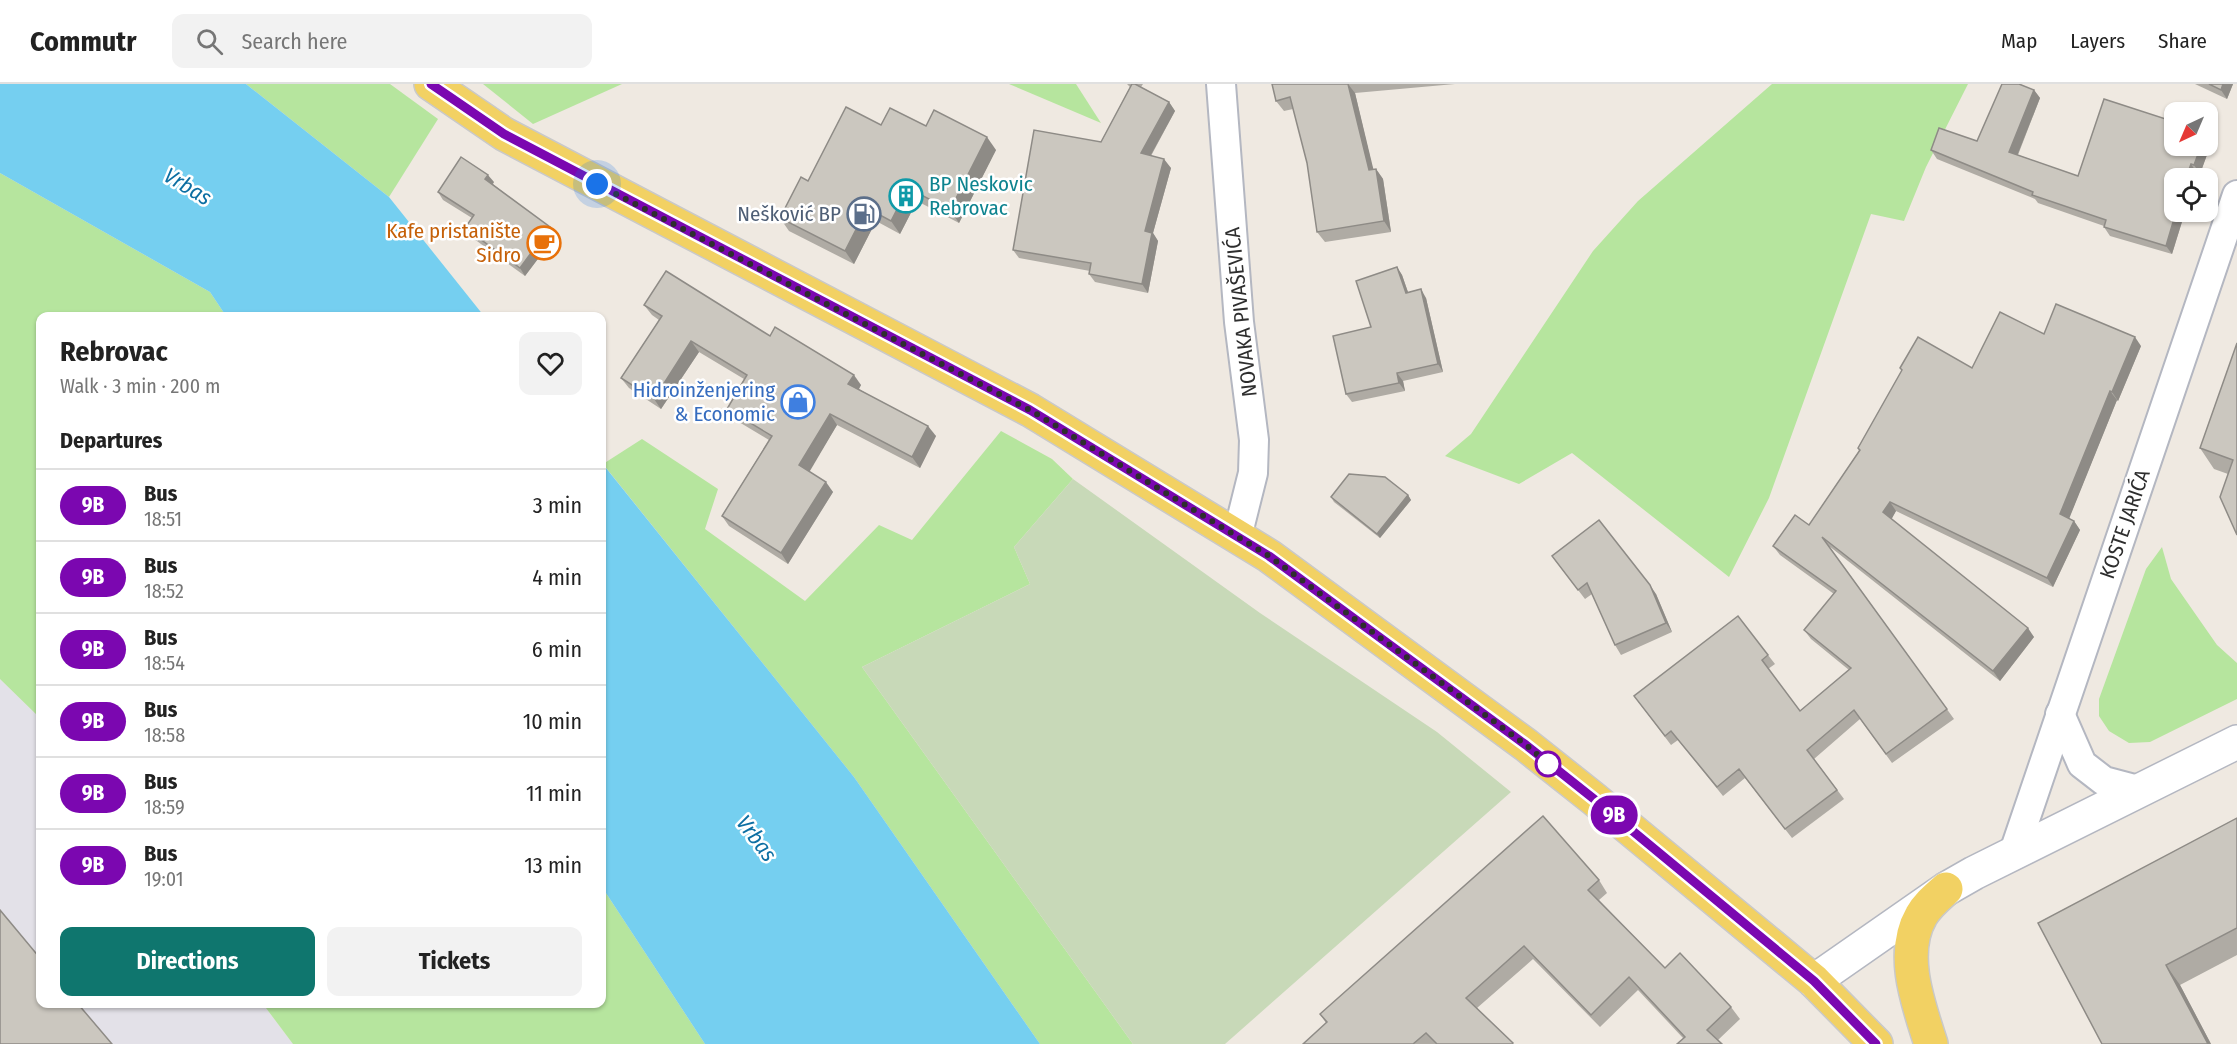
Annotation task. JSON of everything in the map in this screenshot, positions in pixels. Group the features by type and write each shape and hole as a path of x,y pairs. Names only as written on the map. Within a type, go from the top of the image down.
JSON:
{"main road":[{"path":"431,84 504,134 1030,410 1269,556 1526,745 1594,799 1814,981 1876,1044"},
{"path":"1931,1044 1913,985 1913,936 1920,917 1930,903 1946,889"}],"street":[{"name":"NOVAKA PIVAŠEVIĆA","path":"1221,84 1239,322 1254,440 1253,473 1238,537"},
{"name":"KOSTE JARIĆA","path":"2014,852 2237,195"},
{"path":"2060,714 2082,764 2104,781 2138,790"},
{"path":"1814,981 1946,889 2014,852 2237,742"}],"shaded area":[{"path":"0,679 36,714 36,1008 266,1008 293,1044 0,1044"}],"green space":[{"path":"246,84 390,84 438,119 389,197"},
{"path":"483,84 622,84 533,124"},
{"path":"1009,84 1076,84 1101,123"},
{"path":"1772,84 1968,84 1926,167 1904,221 1871,214 1769,498 1729,577 1572,453 1519,484 1445,456 1471,434 1593,251 1638,201"},
{"path":"0,173 210,292 223,312 36,312 36,714 0,679"},
{"path":"1001,431 1052,459 1073,479 1014,547 1030,584 862,667 1133,1044 1040,1044 854,777 606,468 606,462 642,439 718,489 705,529 805,601 879,525 912,540"},
{"path":"1073,479 1260,613 1437,732 1511,792 1225,1044 1133,1044 862,667 1030,584 1014,547"},
{"path":"2162,547 2171,579 2217,645 2237,663 2237,699 2150,742 2129,743 2109,731 2099,716 2099,699 2146,569"},
{"path":"606,893 705,1044 293,1044 266,1008 606,1008"}],"water":[{"name":"Vrbas","path":"0,84 246,84 389,197 481,312 223,312 210,292 0,173"},
{"name":"Vrbas","path":"606,468 854,777 1040,1044 705,1044 606,893"}],"building":[{"path":"1132,84 1169,102 1141,153 1164,159 1145,231 1152,233 1142,284 1089,274 1091,263 1013,250 1034,130 1101,142"},
{"path":"1272,84 1348,84 1369,170 1376,169 1384,221 1317,232 1307,163 1290,97 1276,101"},
{"path":"2002,84 2019,84 2034,90 2009,152 2078,176 2104,99 2164,118 2164,156 2197,156 2194,165 2191,164 2190,168 2164,168 2164,222 2173,222 2166,246 2104,227 2106,220 2032,195 2033,192 1931,150 1939,128 1977,141"},
{"path":"2209,84 2223,84 2221,90"},
{"name":"BP Neskovic Rebrovac","path":"846,107 881,125 890,108 926,126 934,110 987,137 950,210 908,188 891,221 867,208 845,251 780,218 801,177 808,181"},
{"path":"461,157 488,175 485,179 550,227 520,268 465,228 474,215 438,192"},
{"path":"1397,267 1406,293 1421,289 1438,364 1397,373 1399,383 1346,394 1333,336 1371,327 1356,281"},
{"path":"666,271 770,336 775,327 854,375 848,384 928,426 912,457 830,414 799,465 826,482 781,553 722,516 772,436 727,409 747,375 691,341 654,399 621,378 662,316 644,305"},
{"path":"2056,304 2135,337 2112,392 2110,391 2060,514 2074,521 2047,578 1890,502 1883,512 2028,628 1993,671 1822,537 1947,709 1886,754 1854,710 1807,750 1837,790 1785,829 1739,769 1717,787 1671,731 1665,736 1634,696 1738,616 1768,655 1762,660 1800,711 1851,668 1804,630 1836,591 1773,546 1795,515 1809,525 1860,450 1858,448 1918,337 1972,368 2000,312 2044,334"},
{"path":"2237,343 2237,535 2220,497 2233,460 2200,448"},
{"path":"1349,474 1385,477 1408,495 1377,534 1331,497"},
{"path":"1599,520 1650,585 1666,623 1615,645 1587,583 1578,590 1552,556"},
{"path":"1543,816 1599,880 1588,890 1665,968 1680,953 1731,1007 1707,1030 1722,1044 1677,1044 1685,1037 1629,977 1591,1015 1524,946 1466,998 1512,1044 1437,1044 1426,1033 1413,1044 1303,1044 1327,1022 1320,1014"},
{"path":"2237,818 2237,928 2166,965 2208,1044 2102,1044 2038,923"},
{"path":"0,910 36,953 36,1008 81,1008 112,1044 0,1044"}],"bus line":[{"name":"9B","path":"431,84 504,134 1030,410 1269,556 1526,745 1594,799 1814,981 1876,1044"}],"place":[{"name":"BP Neskovic Rebrovac","path":"906,196"},
{"name":"Nešković BP","path":"864,214"},
{"name":"Kafe pristanište Sidro","path":"544,243"},
{"name":"Hidroinženjering & Economic","path":"798,402"}],"route":[{"path":"597,184 1030,410 1269,556 1526,745 1552,767 1548,764"}]}
